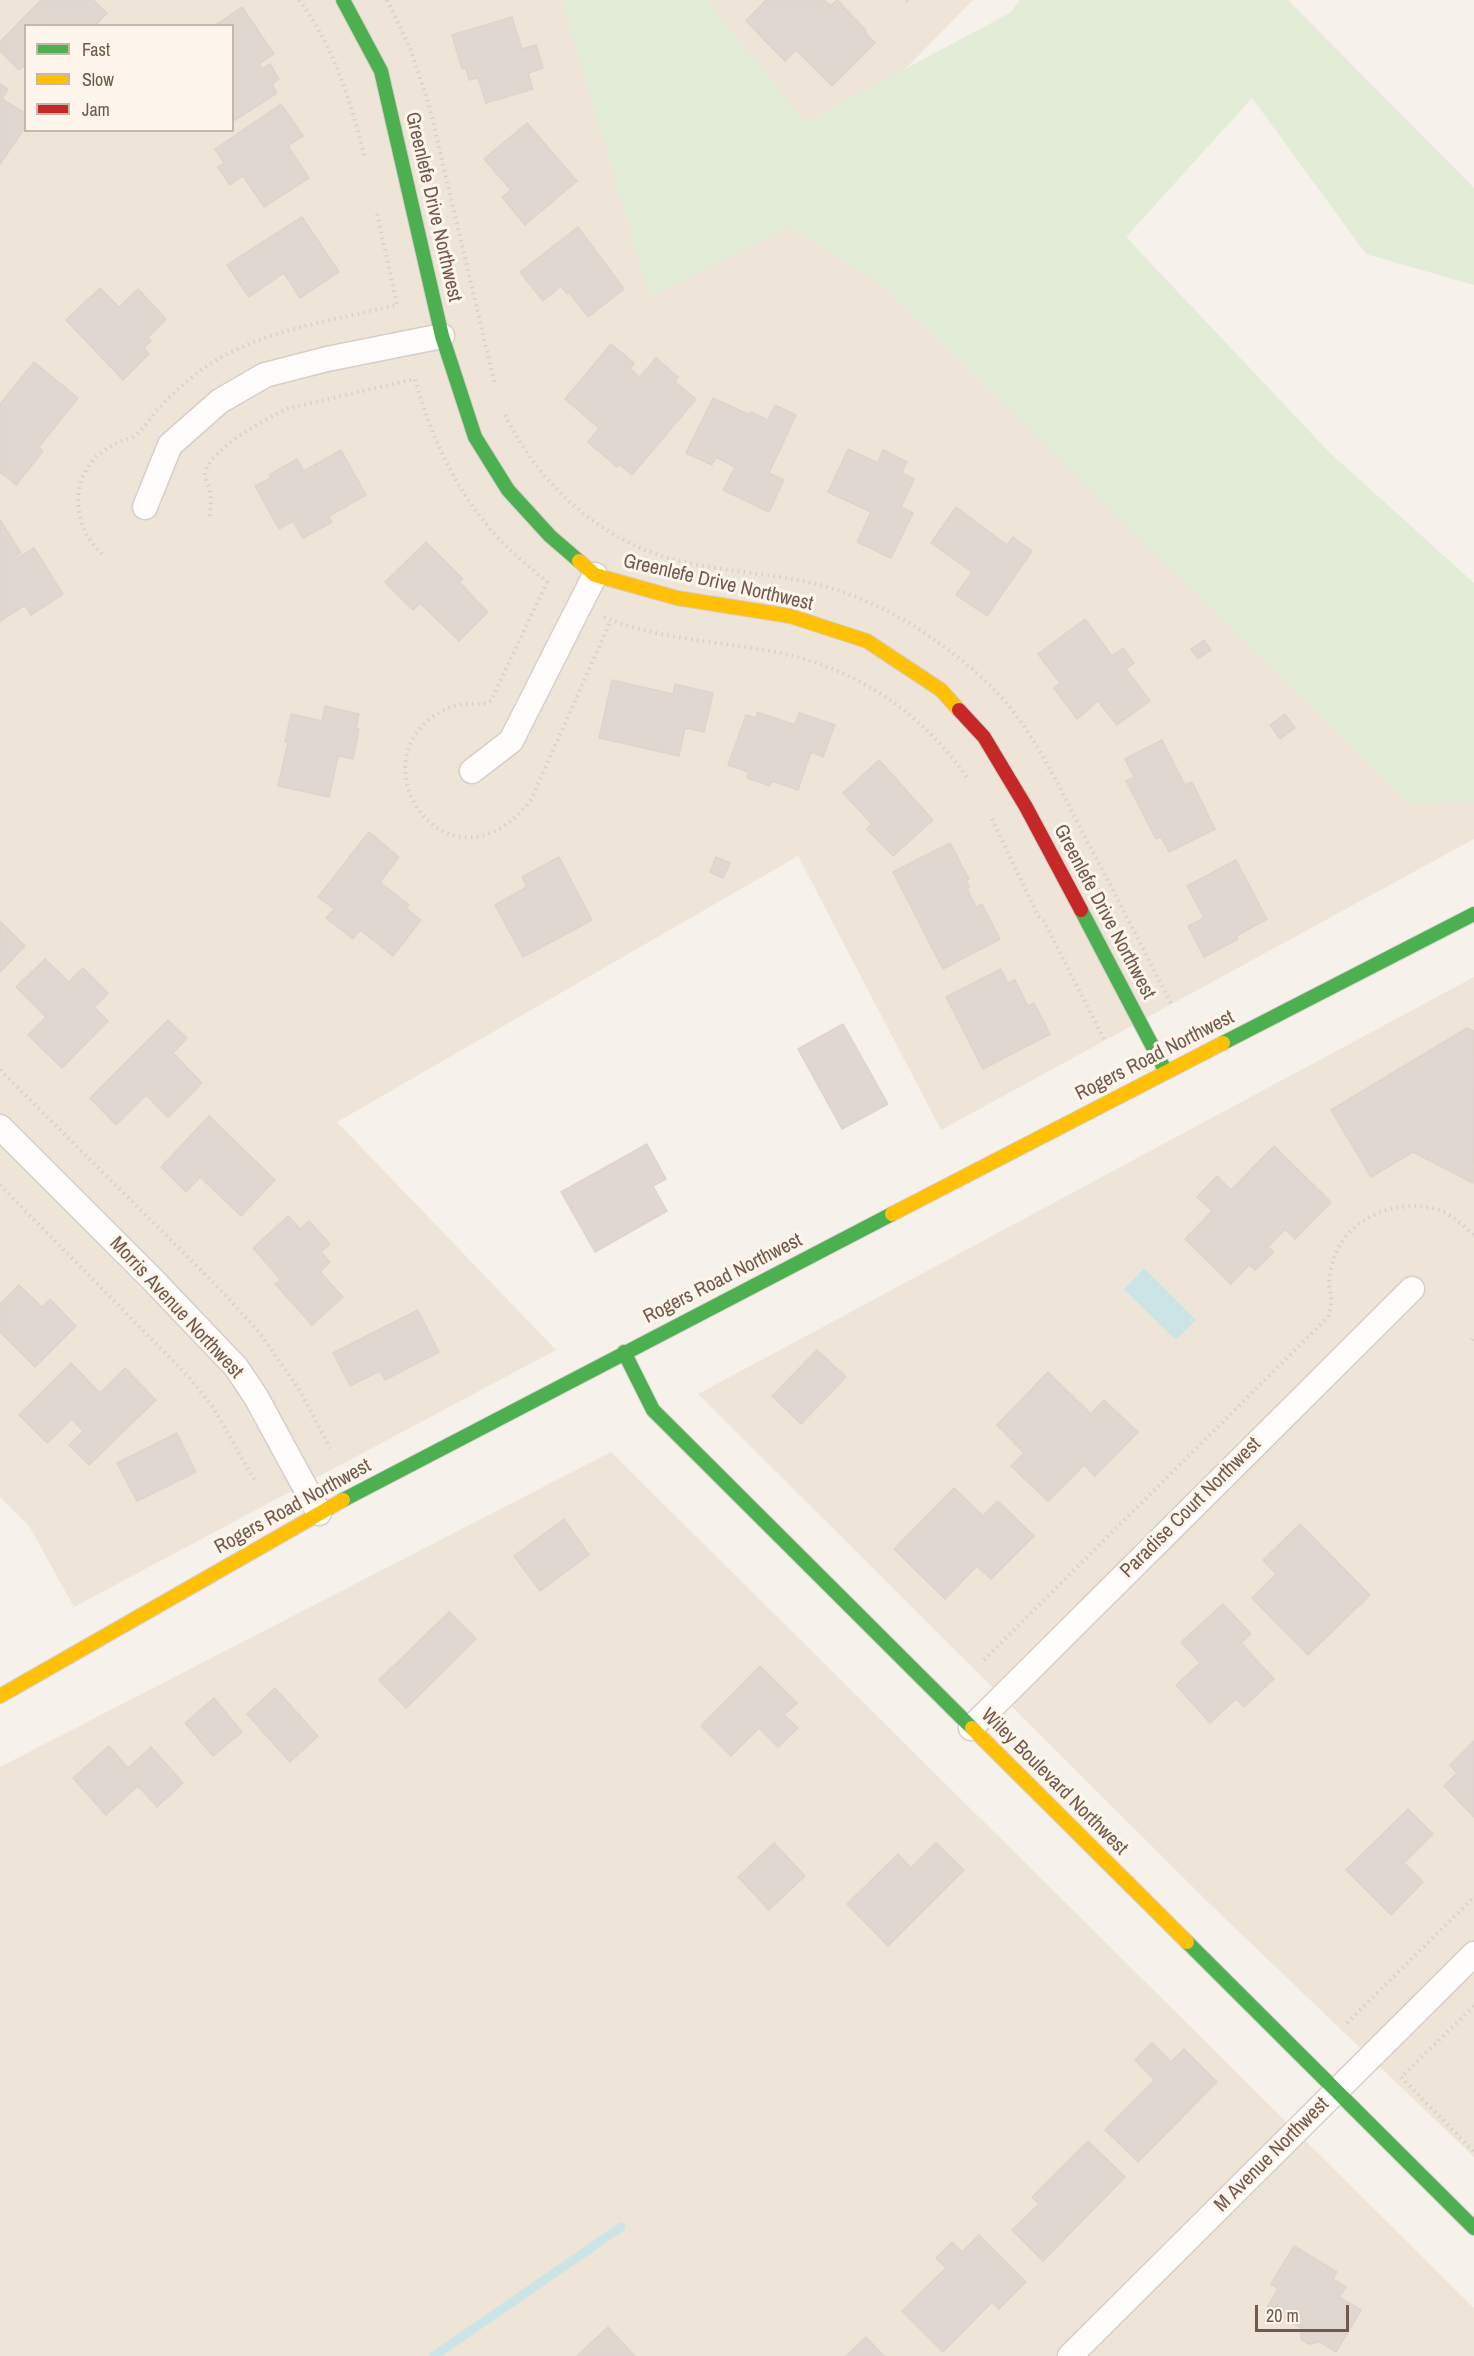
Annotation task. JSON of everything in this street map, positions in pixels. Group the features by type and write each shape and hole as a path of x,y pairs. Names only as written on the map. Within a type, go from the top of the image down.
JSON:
{"street":[{"name":"Greenlefe Drive Northwest","path":"344,0 381,71 442,336 475,437 508,490 550,536 595,575 677,598 790,616 867,642 940,690 984,737 1026,807 1166,1072"},
{"path":"145,507 170,445 220,401 265,375 327,359 442,336"},
{"path":"472,771 511,741 595,575"},
{"name":"Rogers Road Northwest","path":"0,1696 319,1513 624,1352 1474,914"},
{"name":"Morris Avenue Northwest","path":"0,1127 153,1280 236,1367 256,1397 319,1513"},
{"name":"Paradise Court Northwest","path":"971,1728 1412,1289"},
{"name":"Wiley Boulevard Northwest","path":"624,1352 653,1410 1474,2228"},
{"name":"M Avenue Northwest","path":"1070,2356 1474,1954"}],"path":[{"path":"298,0 324,43 348,93 366,163"},
{"path":"387,0 410,48 429,105 498,393"},
{"path":"376,205 397,305"},
{"path":"210,516 211,499 206,472 209,465 225,447 248,429 289,408 415,380 428,424 457,484 502,541 547,582 491,701 485,704 462,704 446,708 419,729 409,746 405,764 406,779 418,810 424,819 457,837 490,835 505,827 531,800 611,620"},
{"path":"501,404 505,416 522,445 556,490 587,517 607,530 649,552 668,558 801,580 873,604 935,639 984,680 1014,712 1051,771 1171,1003"},
{"path":"544,589 551,593"},
{"path":"599,615 668,635 784,654 844,673 893,700 910,714 945,748 970,782"},
{"path":"989,812 1038,916 1044,921 1104,1039"},
{"path":"0,1070 213,1282 259,1332 298,1389 330,1448"},
{"path":"0,1185 188,1376 213,1407 256,1483"},
{"path":"984,1660 1328,1317 1332,1305 1329,1279 1335,1256 1353,1228 1379,1211 1410,1206 1438,1209 1463,1224 1474,1235"},
{"path":"1347,2023 1474,1897"},
{"path":"1474,2006 1401,2077 1474,2151"}],"shaded area":[{"path":"0,0 973,0 805,171 1474,801 1474,839 941,1130 798,856 337,1122 556,1350 74,1607 29,1526 0,1497"},
{"path":"1474,977 1474,2157 1212,1906 698,1394"},
{"path":"611,1452 1474,2308 1474,2356 0,2356 0,1767"}],"green space":[{"path":"562,0 707,0 805,122 1010,13 1020,0 1288,0 1474,188 1474,285 1366,254 1252,98 1126,237 1329,452 1474,583 1474,802 1409,803 881,284 788,227 650,297"}],"water":[{"path":"1144,1268 1196,1320 1176,1340 1124,1289"}],"building":[{"path":"41,0 93,0 107,13 97,24 24,24 24,67 19,70 0,51 0,42"},
{"path":"766,0 824,0 831,6 837,0 866,30 865,32 875,43 832,86 796,50 785,61 746,21"},
{"path":"242,7 274,54 259,64 262,69 270,64 279,79 272,84 277,93 234,121 234,24 217,24"},
{"path":"512,17 522,49 536,45 543,68 528,73 533,89 486,103 478,78 469,80 466,68 462,69 452,35"},
{"path":"0,84 8,89 2,99 24,113 24,129 0,164"},
{"path":"281,104 303,136 288,146 309,178 264,207 243,176 230,185 218,167 224,163 215,149"},
{"path":"527,123 577,181 525,225 502,197 511,190 484,159"},
{"path":"302,217 339,272 300,298 284,273 249,297 227,265"},
{"path":"578,227 624,289 588,317 569,292 567,294 561,286 543,301 520,272"},
{"path":"100,288 119,307 138,289 166,319 148,337 151,341 144,348 149,354 123,380 66,320"},
{"path":"611,344 634,363 630,369 640,377 656,358 678,377 675,382 696,399 632,475 619,464 617,467 588,442 599,428 565,399"},
{"path":"34,362 78,398 39,447 43,451 16,485 0,472 0,404"},
{"path":"713,398 750,415 751,412 768,420 775,405 796,415 769,473 784,480 769,512 723,490 735,467 716,457 712,465 686,453"},
{"path":"848,449 878,463 883,450 907,462 902,473 914,479 901,507 913,513 891,558 857,542 871,512 828,492"},
{"path":"341,450 366,495 329,516 332,522 303,538 293,521 279,529 255,486 271,478 269,475 297,459 304,471"},
{"path":"956,507 1007,545 1013,537 1032,551 987,616 956,595 972,572 931,543"},
{"path":"0,520 21,553 13,558 15,560 34,548 63,594 31,615 25,605 0,621"},
{"path":"426,542 463,579 459,582 488,612 459,641 420,603 413,610 385,582"},
{"path":"1085,619 1112,656 1123,648 1134,663 1126,669 1150,701 1117,725 1098,701 1077,719 1054,688 1060,683 1038,654"},
{"path":"1204,640 1211,650 1198,659 1191,649"},
{"path":"612,680 673,694 675,684 713,693 704,732 685,728 679,756 599,738"},
{"path":"325,706 359,714 356,729 359,729 353,759 338,756 329,797 278,786 288,742 285,742 291,714 322,721"},
{"path":"757,712 795,725 799,713 835,725 823,757 811,752 798,790 772,781 770,786 747,778 749,772 728,765 746,715 756,718"},
{"path":"1285,714 1295,728 1280,739 1270,725"},
{"path":"1162,740 1185,785 1192,782 1215,829 1169,852 1161,837 1156,839 1126,781 1134,777 1125,759"},
{"path":"879,760 933,820 893,856 867,829 872,824 843,793"},
{"path":"369,832 399,857 380,882 409,905 406,908 421,920 393,956 360,930 353,939 326,918 334,909 318,897"},
{"path":"950,843 969,879 966,880 970,887 967,889 976,907 982,904 1000,939 943,969 893,872"},
{"path":"559,857 592,920 523,957 495,905 527,887 522,877"},
{"path":"716,857 730,863 723,878 710,872"},
{"path":"1236,860 1267,919 1236,936 1238,939 1204,957 1188,926 1204,918 1187,886"},
{"path":"0,921 25,946 0,972"},
{"path":"45,959 69,982 83,968 108,993 94,1007 108,1021 62,1068 28,1035 46,1017 16,987"},
{"path":"1001,969 1008,983 1015,980 1028,1006 1034,1003 1050,1034 983,1069 946,997"},
{"path":"168,1020 187,1038 173,1053 202,1083 168,1117 146,1095 116,1125 90,1098"},
{"path":"843,1024 888,1104 842,1129 798,1049"},
{"path":"1467,1028 1474,1031 1473,1183 1413,1152 1371,1177 1331,1110"},
{"path":"209,1116 275,1180 241,1216 200,1177 186,1192 161,1167"},
{"path":"647,1144 666,1179 653,1186 667,1211 595,1252 561,1192"},
{"path":"1274,1146 1331,1202 1295,1239 1285,1229 1268,1247 1274,1252 1255,1270 1249,1265 1231,1284 1185,1239 1212,1211 1197,1197 1217,1176 1231,1190"},
{"path":"288,1216 300,1229 309,1221 330,1244 321,1252 330,1262 320,1272 343,1297 312,1325 275,1284 281,1280 253,1248"},
{"path":"19,1285 42,1307 50,1299 76,1326 35,1367 0,1332 0,1304"},
{"path":"418,1310 439,1352 385,1380 380,1371 350,1386 333,1353"},
{"path":"817,1350 846,1377 801,1424 772,1396"},
{"path":"71,1363 100,1393 125,1368 156,1400 89,1465 69,1445 83,1431 72,1419 47,1443 19,1415"},
{"path":"1048,1372 1091,1414 1104,1400 1138,1432 1095,1476 1084,1465 1048,1501 1011,1466 1024,1453 997,1425"},
{"path":"177,1433 196,1472 137,1501 117,1463"},
{"path":"954,1488 983,1516 998,1501 1034,1536 991,1579 977,1566 945,1599 894,1549"},
{"path":"564,1519 589,1555 540,1591 514,1556"},
{"path":"1300,1524 1370,1595 1308,1655 1252,1598 1276,1574 1263,1560"},
{"path":"1223,1604 1251,1634 1241,1643 1274,1679 1244,1707 1236,1699 1210,1723 1176,1685 1200,1663 1181,1642"},
{"path":"449,1612 476,1639 406,1708 379,1680"},
{"path":"760,1666 797,1703 784,1715 798,1728 778,1747 759,1728 731,1756 701,1726"},
{"path":"275,1688 318,1736 290,1762 247,1714"},
{"path":"214,1698 242,1732 213,1756 185,1723"},
{"path":"1474,1741 1474,1817 1444,1786 1457,1773 1450,1765"},
{"path":"109,1746 128,1768 151,1747 183,1783 157,1807 138,1786 106,1815 73,1778"},
{"path":"1408,1809 1433,1834 1404,1863 1423,1882 1391,1915 1346,1870"},
{"path":"774,1843 805,1876 769,1910 738,1877"},
{"path":"936,1843 964,1870 888,1946 847,1904 898,1854 911,1868"},
{"path":"1152,2043 1171,2062 1184,2049 1217,2082 1138,2162 1105,2130 1155,2080 1135,2060"},
{"path":"1088,2141 1125,2177 1043,2261 1012,2230 1039,2204 1032,2197"},
{"path":"979,2235 1026,2282 999,2309 992,2302 943,2352 902,2311 946,2268 936,2258 952,2242 962,2252"},
{"path":"1294,2246 1337,2272 1333,2279 1346,2287 1339,2297 1361,2310 1336,2352 1320,2342 1309,2344 1301,2339 1301,2328 1267,2308 1278,2289 1271,2284"},
{"path":"608,2327 635,2356 577,2356"},
{"path":"866,2337 884,2356 846,2356"}],"waterway":[{"path":"434,2356 621,2227"}],"traffic: fast":[{"path":"343,0 381,71 442,336 475,437 508,490 550,536 579,561"},
{"path":"1081,910 1166,1072"},
{"path":"1223,1043 1474,914"},
{"path":"343,1500 892,1214"},
{"path":"624,1352 653,1410 972,1728"},
{"path":"1187,1942 1474,2228"}],"traffic: slow":[{"path":"579,561 595,575 677,598 790,616 867,641 941,690 959,710"},
{"path":"892,1214 1223,1043"},
{"path":"0,1696 343,1500"},
{"path":"972,1728 1187,1942"}],"traffic: jam":[{"path":"959,710 984,737 1026,807 1081,910"}]}
